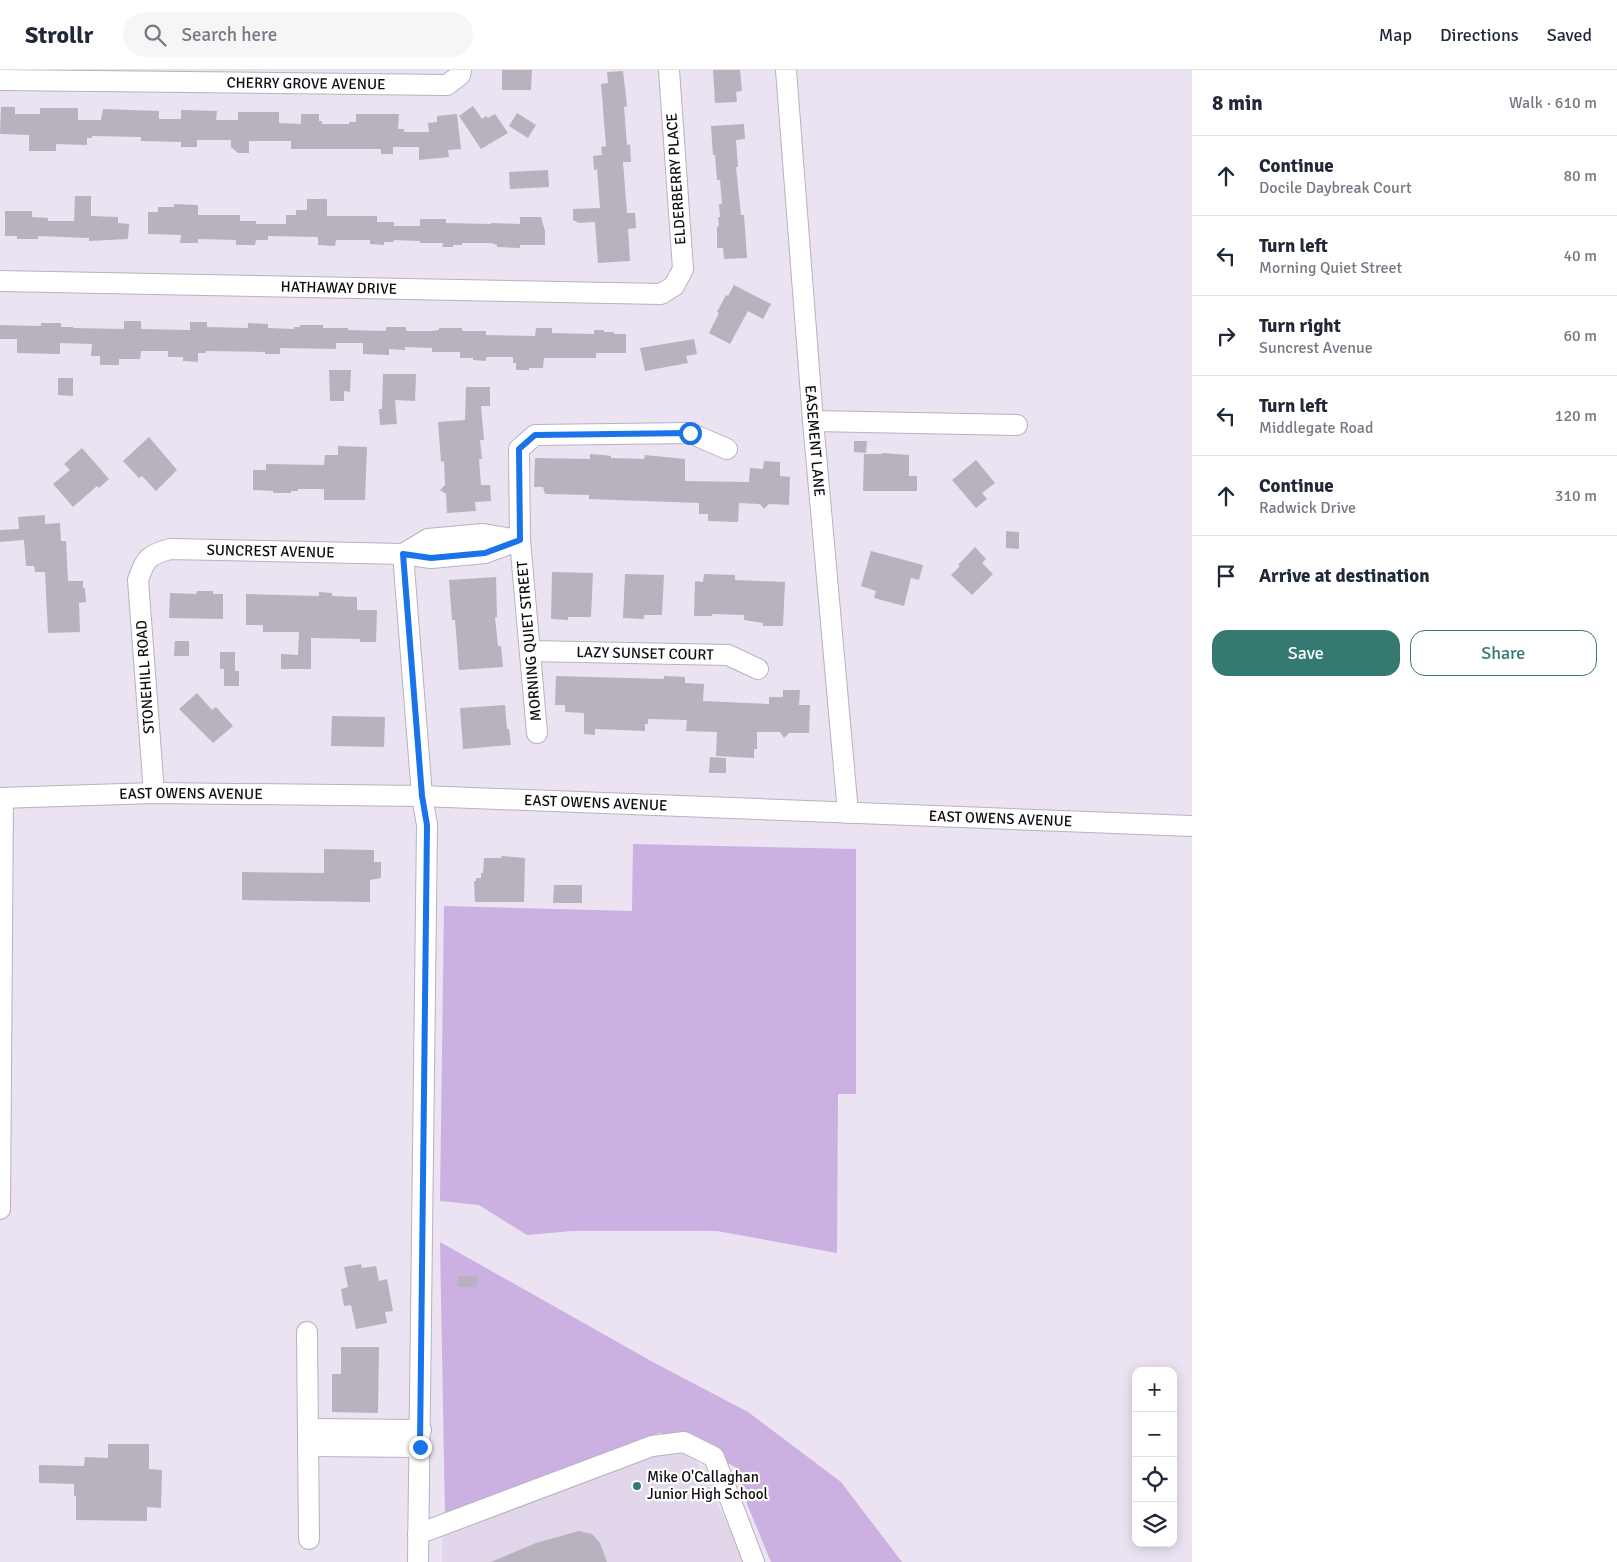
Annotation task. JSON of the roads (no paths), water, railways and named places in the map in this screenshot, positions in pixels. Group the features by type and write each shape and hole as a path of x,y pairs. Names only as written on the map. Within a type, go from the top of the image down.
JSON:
{"street":[{"name":"ELDERBERRY PLACE","path":"669,70 683,269 674,286"},
{"name":"EASEMENT LANE","path":"786,70 813,421 848,813"},
{"name":"CHERRY GROVE AVENUE","path":"0,80 135,76 301,77 448,85 461,73"},
{"name":"HATHAWAY DRIVE","path":"0,281 660,294 674,286"},
{"path":"813,421 1017,425"},
{"name":"MORNING QUIET STREET","path":"537,733 520,540 519,449 535,435 690,433 727,449"},
{"name":"SUNCREST AVENUE","path":"144,563 156,552 170,549 403,554 431,558 469,545 484,534 520,540"},
{"path":"403,554 422,796 427,825 418,1562"},
{"name":"STONEHILL ROAD","path":"144,563 138,580 154,793"},
{"name":"LAZY SUNSET COURT","path":"530,651 728,655 758,668"},
{"name":"EAST OWENS AVENUE","path":"2,798 154,793 422,796 1192,826"},
{"path":"0,1209 2,798"},
{"path":"307,1332 309,1539"},
{"path":"309,1437 420,1438"},
{"path":"418,1534 652,1446 684,1442 714,1457 754,1562"}],"place":[{"name":"Mike O'Callaghan Junior High School","path":"637,1486"}]}
